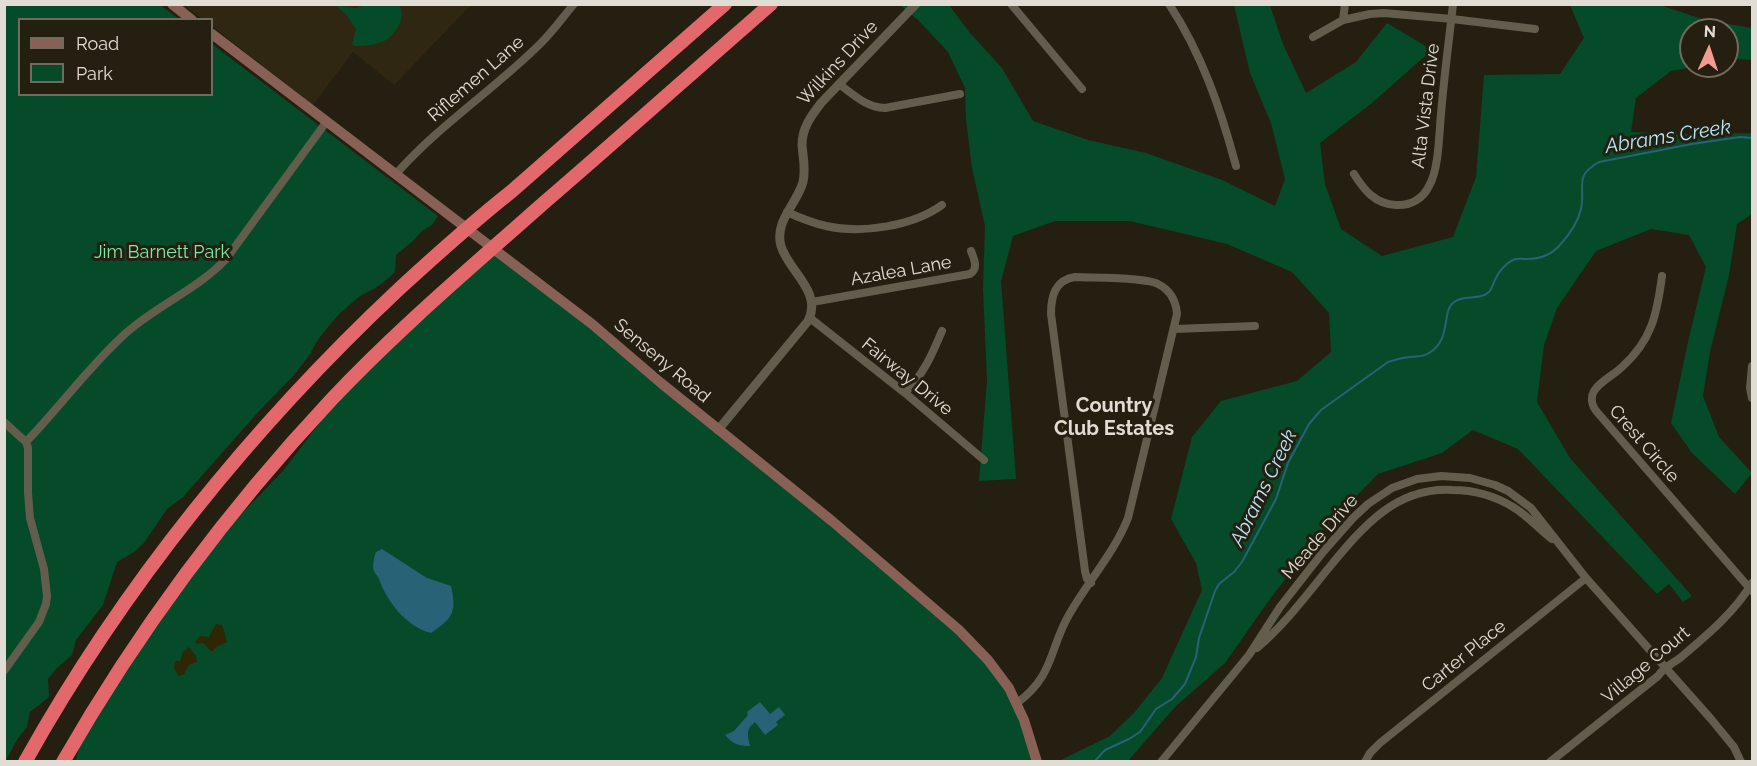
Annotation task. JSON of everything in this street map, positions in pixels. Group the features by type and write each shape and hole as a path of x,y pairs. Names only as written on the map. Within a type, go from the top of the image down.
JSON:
{"highway":[{"path":"25,762 83,666 139,584 217,484 293,395 355,331 479,216 521,183 725,4"},
{"path":"63,762 116,675 188,570 250,491 316,416 379,351 451,284 771,4"}],"main road":[{"path":"172,4 190,18"},
{"name":"Senseny Road","path":"213,35 592,324 718,430 832,521 959,630 999,674 1017,703 1030,734 1037,762"}],"street":[{"name":"Riflemen Lane","path":"396,174 432,136 541,43 574,4"},
{"name":"Wilkins Drive","path":"812,302 808,290 782,248 780,234 783,219 803,182 802,137 805,128 813,112 916,4"},
{"path":"1011,4 1082,89"},
{"path":"1169,4 1205,72 1221,114 1236,166"},
{"path":"1343,20 1345,4"},
{"name":"Alta Vista Drive","path":"1354,174 1375,199 1391,205 1410,204 1417,201 1429,187 1437,154 1453,4"},
{"path":"1313,37 1343,20 1384,13 1535,29"},
{"path":"839,84 862,102 878,108 960,94"},
{"path":"26,442 126,333 205,278 226,259 327,121"},
{"path":"787,212 827,226 856,229 904,222 933,211 942,205"},
{"name":"Azalea Lane","path":"812,302 970,274 976,265 971,250"},
{"path":"1017,703 1036,686 1045,674 1070,613 1114,549 1128,518 1177,314 1174,301 1166,289 1152,282 1075,276 1059,283 1052,295 1051,314 1085,571 1087,579 1091,582"},
{"name":"Crest Circle","path":"1662,276 1658,306 1645,341 1622,368 1597,387 1592,403 1597,412 1752,587"},
{"path":"718,430 810,318 812,302"},
{"name":"Fairway Drive","path":"810,318 905,393 984,460"},
{"path":"1174,329 1255,326"},
{"path":"905,393 919,379 942,332"},
{"path":"1752,366 1750,388 1752,398"},
{"path":"4,422 26,442 29,454 30,518 44,569 47,596 39,622 4,671"},
{"name":"Meade Drive","path":"1161,762 1249,654 1303,577 1353,518 1380,495 1406,483 1429,477 1456,476 1482,480 1495,485 1514,495 1531,508 1586,578 1734,747 1741,762"},
{"name":"Meade Drive","path":"1249,654 1289,616 1364,527 1385,510 1421,493 1447,489 1487,495 1514,508 1558,544"},
{"name":"Carter Place","path":"1365,762 1380,743 1586,578"},
{"name":"Village Court","path":"1550,762 1658,676 1665,667 1678,660 1738,605 1752,587"}],"shaded area":[{"path":"183,5 471,5 394,85 353,52 313,105 213,27 213,18 202,18"}],"green space":[{"name":"Jim Barnett Park","path":"4,5 160,5 178,18 18,18 18,96 213,96 213,45 438,216 432,225 396,255 395,271 391,276 360,296 339,314 319,338 294,375 183,497 167,509 144,543 117,562 103,605 76,640 72,655 48,679 49,697 30,712 27,727 5,762"},
{"path":"335,5 355,8 367,5 399,5 402,15 393,35 384,41 355,46 352,44 356,29 345,13"},
{"path":"900,5 949,5 970,33 1002,68 1033,121 1088,140 1146,153 1222,180 1275,206 1285,179 1271,123 1250,73 1234,5 1270,5 1283,44 1306,93 1356,62 1387,23 1432,50 1372,103 1320,143 1325,184 1341,229 1382,256 1453,237 1476,177 1484,75 1560,74 1584,38 1570,5 1660,5 1699,18 1679,18 1679,70 1671,71 1636,98 1631,132 1752,133 1752,214 1737,224 1729,275 1710,352 1703,396 1719,437 1752,473 1735,494 1692,453 1671,423 1706,267 1689,235 1651,229 1596,251 1557,308 1544,345 1537,402 1570,458 1692,596 1683,602 1669,584 1657,594 1518,449 1473,430 1442,453 1378,474 1323,530 1225,663 1175,707 1128,761 1059,761 1110,736 1134,713 1162,678 1202,590 1196,563 1171,519 1192,437 1221,401 1297,381 1331,352 1329,313 1292,272 1227,244 1130,221 1055,221 1013,236 1001,281 1016,479 979,481 987,381 983,289 985,226 972,168 965,88 948,52 918,20"},
{"path":"1739,26 1752,28 1752,60 1739,59"},
{"path":"493,248 901,580 1005,681 1037,762 75,762 87,721 188,569 283,471 360,370"}],"sand":[{"path":"216,624 222,625 227,642 211,651 203,643 195,642 200,636 209,637"},
{"path":"189,647 196,656 197,662 189,665 184,674 179,676 174,668 175,661 180,661 183,652"}],"water":[{"path":"382,549 427,578 451,586 454,602 452,614 431,633 406,619 387,596 373,567 376,552"},
{"path":"760,702 770,714 779,707 785,715 776,722 778,725 765,735 755,722 748,730 750,746 730,741 725,735 734,731 748,715 747,712"}],"waterway":[{"name":"Abrams Creek","path":"1094,762 1105,750 1140,732 1156,709 1172,699 1185,684 1196,657 1199,638 1215,591 1219,584 1242,562 1276,499 1288,463 1309,424 1321,410 1388,362 1429,353 1441,341 1450,306 1462,298 1485,295 1492,288 1498,274 1510,261 1541,257 1557,248 1570,233 1580,214 1583,177 1591,167 1599,162 1692,144 1740,137 1752,138"}],"district":[{"name":"Country Club Estates","path":"1114,418"}]}
